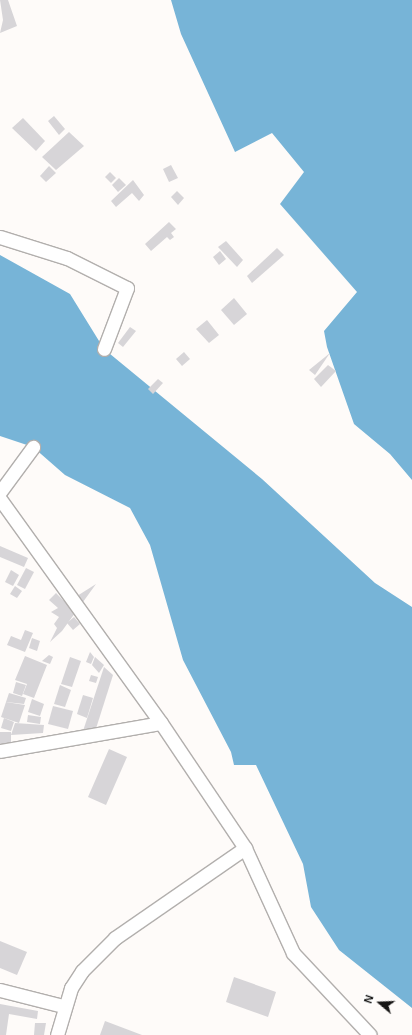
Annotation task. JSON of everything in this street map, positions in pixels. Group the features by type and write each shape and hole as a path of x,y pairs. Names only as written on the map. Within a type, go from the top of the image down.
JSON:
{"street":[{"path":"0,237 67,258 127,288 104,349"},
{"path":"0,492 33,447"},
{"path":"0,499 161,723 245,848 293,953 370,1035"},
{"path":"0,751 161,723"},
{"path":"57,1035 63,1006 82,971 115,938 245,848"},
{"path":"0,990 63,1006"}],"water":[{"path":"171,0 412,0 412,480 390,454 354,424 327,347 324,331 357,292 280,204 304,172 272,133 235,152 181,34"},
{"path":"0,255 70,294 104,349 262,479 375,583 412,607 412,1008 339,950 311,907 303,864 256,765 234,765 231,752 183,660 150,545 130,508 65,475 33,447 0,436"}],"building":[{"path":"0,0 8,0 17,26 0,33 3,20"},
{"path":"54,116 65,129 59,135 48,121"},
{"path":"23,118 45,141 36,151 12,128"},
{"path":"69,132 84,146 56,170 42,157"},
{"path":"171,165 178,178 169,182 163,169"},
{"path":"49,166 56,173 46,182 40,176"},
{"path":"110,172 116,178 111,183 105,177"},
{"path":"119,178 126,185 118,192 112,185"},
{"path":"133,180 144,195 139,201 132,193 116,207 111,201"},
{"path":"177,191 184,198 178,205 171,197"},
{"path":"169,222 176,229 171,233 174,237 170,240 167,237 151,251 145,244"},
{"path":"226,241 243,260 237,267 218,247"},
{"path":"277,248 284,255 252,283 247,276"},
{"path":"220,251 226,259 219,265 213,257"},
{"path":"234,298 247,314 234,325 221,310"},
{"path":"207,320 219,335 209,343 196,329"},
{"path":"130,327 136,331 123,347 118,343"},
{"path":"184,352 190,359 182,366 176,359"},
{"path":"330,353 315,375 309,370"},
{"path":"328,365 336,371 321,387 314,379"},
{"path":"158,379 163,383 153,394 148,389"},
{"path":"0,546 28,558 24,567 0,557"},
{"path":"26,568 34,572 25,589 17,585"},
{"path":"11,570 19,575 13,586 5,582"},
{"path":"96,584 62,631 50,642 57,628 54,624 59,617 51,612 58,608 49,600 56,593 66,603"},
{"path":"15,586 22,591 17,598 10,594"},
{"path":"74,617 80,624 73,630 67,623"},
{"path":"25,630 33,633 25,652 7,645 11,636 21,640"},
{"path":"32,638 40,641 37,651 29,648"},
{"path":"90,652 94,657 91,664 86,662"},
{"path":"49,655 53,657 50,664 42,661"},
{"path":"25,656 47,665 34,698 23,694 27,684 15,680"},
{"path":"70,657 81,661 72,687 61,684"},
{"path":"95,657 104,665 99,673 92,665"},
{"path":"104,667 113,675 93,738 83,731"},
{"path":"91,675 98,677 96,683 89,681"},
{"path":"16,682 26,685 22,696 13,693"},
{"path":"60,685 71,690 65,707 54,704"},
{"path":"9,693 26,698 24,704 6,702"},
{"path":"83,695 93,698 87,718 77,714"},
{"path":"32,699 44,704 40,716 28,712"},
{"path":"6,702 25,705 19,723 1,717"},
{"path":"53,706 73,711 68,729 48,724"},
{"path":"28,715 41,717 40,724 27,722"},
{"path":"4,718 14,722 11,731 1,728"},
{"path":"15,723 44,725 43,733 11,735"},
{"path":"0,732 11,732 11,746 0,746"},
{"path":"109,749 127,757 106,805 88,797"},
{"path":"0,941 27,952 17,975 0,968"},
{"path":"234,977 276,992 268,1017 226,1002"},
{"path":"0,1004 38,1011 37,1019 9,1014 6,1035 0,1035"},
{"path":"105,1021 142,1035 100,1035"},
{"path":"35,1023 46,1023 44,1035 34,1035"}]}
